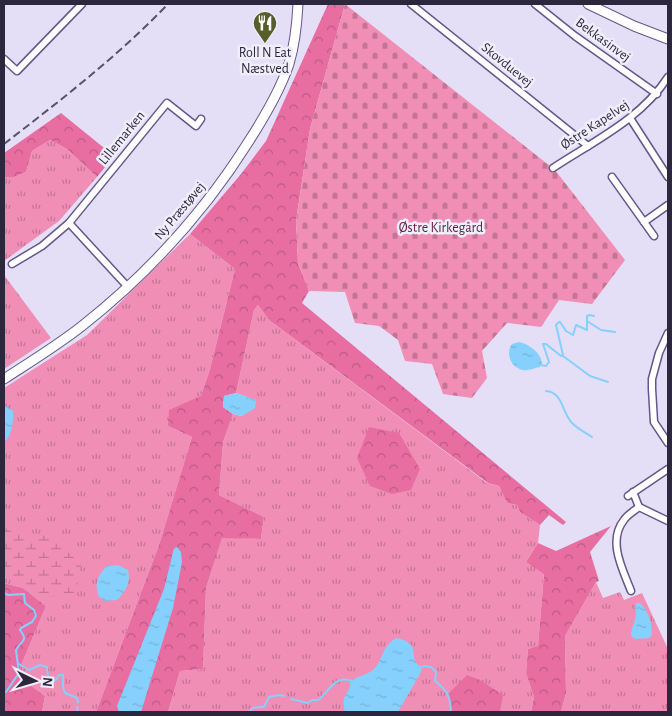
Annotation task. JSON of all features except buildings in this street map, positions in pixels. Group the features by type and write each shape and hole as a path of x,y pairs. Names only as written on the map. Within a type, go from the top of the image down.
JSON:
{"street":[{"path":"4,59 17,71 82,4"},
{"name":"Ny Præstøvej","path":"4,378 82,326 128,286 166,250 228,174 276,96 289,64 295,37 298,4"},
{"name":"Skovduevej","path":"411,4 588,146"},
{"name":"Bekkasinvej","path":"535,4 575,36 656,94"},
{"path":"588,4 634,26 668,39"},
{"name":"Østre Kapelvej","path":"552,168 630,118 656,94 668,77"},
{"name":"Lillemarken","path":"12,264 42,246 69,223 167,103 196,126 201,120"},
{"path":"630,118 668,177"},
{"path":"612,177 654,236"},
{"path":"644,222 668,205"},
{"path":"69,223 128,286"},
{"path":"668,333 659,353 652,379 654,422 668,443"},
{"path":"668,469 631,494 639,507 668,521"},
{"path":"631,591 617,551 616,539 623,520 639,507"}],"green space":[{"path":"328,4 345,4 310,129 296,221 298,263 309,291 302,303 566,522 563,525 549,515 540,525 520,512 517,505 507,503 499,486 488,483 269,320 258,305 254,310 236,393 224,396 223,407 233,414 223,442 219,495 264,517 261,539 222,538 206,588 203,669 180,671 168,712 96,712 159,545 192,437 168,426 169,410 201,396 210,369 235,269 190,234 241,174 266,141"},
{"name":"Østre Kirkegård","path":"345,4 555,170 625,260 592,304 559,300 541,327 507,323 482,351 487,378 472,398 443,394 432,364 405,361 398,340 379,326 355,323 345,292 309,291 298,263 296,221 310,129"},
{"path":"61,113 114,156 97,177 67,149 50,140 32,151 26,172 14,177 4,177 4,153"},
{"path":"50,140 67,149 97,177 59,221 4,261 4,177 14,177 26,172 32,151"},
{"path":"190,234 235,269 210,369 201,396 168,426 192,437 159,545 96,712 42,712 45,696 17,675 46,606 23,588 4,583 4,388 87,335"},
{"path":"4,275 51,338 4,369"},
{"path":"258,305 269,320 487,483 499,486 507,503 517,505 520,512 540,525 538,543 526,562 544,573 538,647 528,649 526,673 534,697 531,712 168,712 180,671 203,669 206,588 222,537 261,539 264,517 219,495 223,442 233,414 242,416 256,400 236,393 254,310"},
{"path":"369,427 399,433 420,469 411,490 392,494 370,486 357,458"},
{"path":"611,526 590,552 599,581 596,582 565,636 566,693 561,712 531,712 534,697 526,673 528,649 538,646 544,574 526,562 538,543 556,551"},
{"path":"4,528 50,537 81,563 76,593 43,597 4,571"},
{"path":"596,582 603,598 620,592 624,600 642,593 668,649 668,712 561,712 566,693 565,636"},
{"path":"4,583 23,588 46,606 17,675 45,696 42,712 4,712"},
{"path":"467,675 480,680 503,695 500,712 451,712 448,694"}],"water":[{"path":"519,342 537,352 542,363 540,367 523,370 512,363 509,356 510,348 512,344"},
{"path":"236,393 256,400 255,408 242,416 233,414 223,407 224,396"},
{"path":"6,406 13,411 13,420 12,429 4,444 4,407"},
{"path":"177,547 181,552 182,562 173,608 141,712 119,712 117,706 164,589 174,548"},
{"path":"118,565 128,570 129,579 127,586 117,600 105,601 99,597 97,580 107,566"},
{"path":"636,603 640,603 646,610 649,618 652,635 649,638 635,639 631,636 636,615"},
{"path":"396,638 405,640 410,644 417,664 422,667 420,674 398,712 345,712 344,701 350,687 350,682 375,668 386,648"}],"waterway":[{"path":"541,365 546,366 549,362 543,344 546,344 561,356 563,355 556,325 559,322 566,331 573,335 576,325 587,330 587,316 594,316"},
{"path":"587,321 601,330 615,332"},
{"path":"563,356 590,376 608,382"},
{"path":"546,391 556,395 572,423 592,437"},
{"path":"4,593 8,595 24,594 25,603 34,610 36,616 32,622 20,630 24,639 16,650 19,673 6,692"},
{"path":"19,664 29,670 40,665 47,667 50,682 56,680 59,675 63,675 65,693 77,698 78,702"},
{"path":"422,667 431,667 436,672 435,681 448,694 451,712"},
{"path":"291,699 308,703 312,700 318,700 336,682 341,680 352,681"},
{"path":"249,712 253,708 264,707 269,697 284,696"},
{"path":"77,707 78,712"}],"railway":[{"path":"4,144 109,60 168,4"}],"place":[{"name":"Roll N Eat Næstved","path":"265,44"}]}
